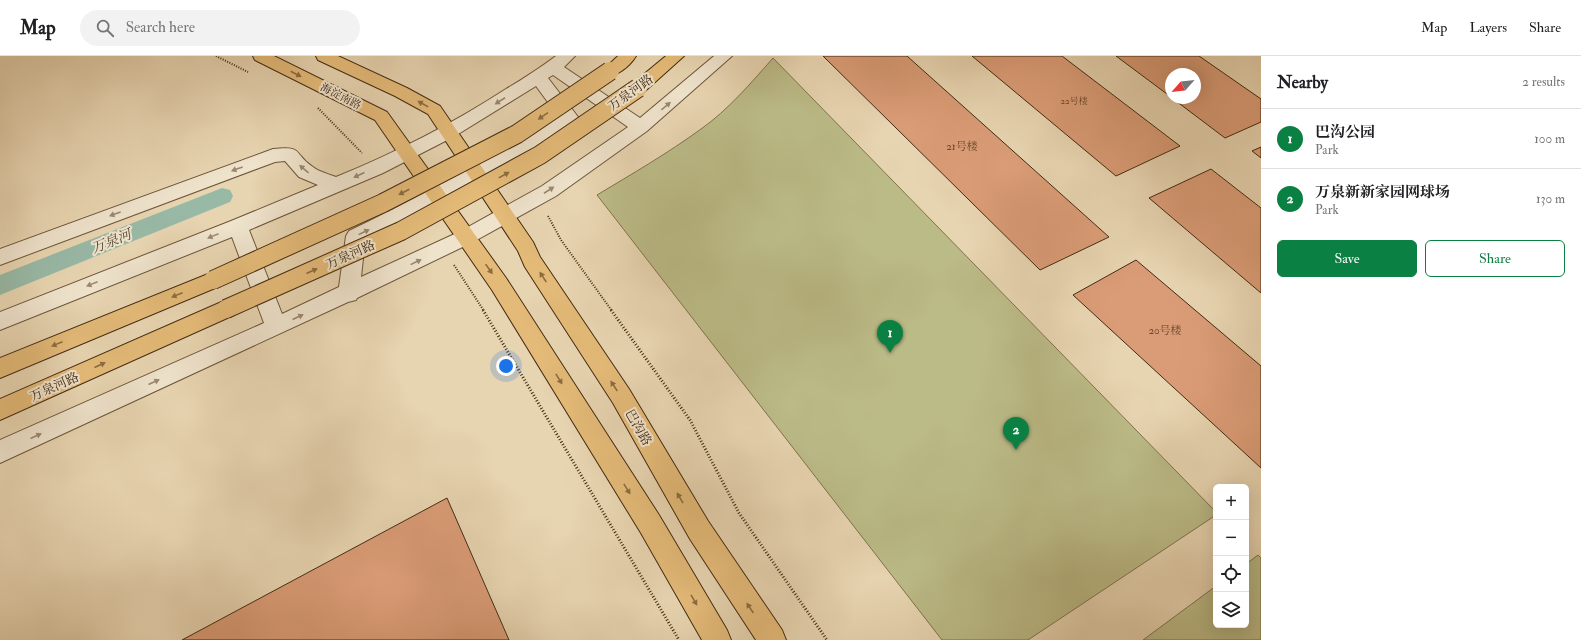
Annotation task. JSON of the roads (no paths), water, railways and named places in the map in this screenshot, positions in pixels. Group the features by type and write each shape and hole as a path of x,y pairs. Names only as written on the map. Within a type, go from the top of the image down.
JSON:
{"main road":[{"name":"海淀南路","path":"261,56 381,116 466,237"},
{"path":"324,56 401,92 434,110 448,132"},
{"path":"0,368 213,280 383,203 517,134 610,71 628,56"},
{"name":"万泉河路","path":"0,410 402,231 540,155 638,88 676,56"},
{"name":"巴沟路","path":"448,132 526,248 532,261 621,396 699,530 772,640"},
{"path":"466,237 499,284 646,518 717,640"}],"street":[{"path":"0,321 238,226 376,168 448,132 480,114 546,72 568,56"},
{"path":"0,452 349,294 466,237 549,191 641,127 724,56"},
{"path":"546,72 641,127"},
{"path":"349,294 356,236 476,175 526,146 569,117 546,72"},
{"path":"0,257 273,156 289,154 306,172 336,185"},
{"path":"238,226 276,327"}],"waterway":[{"name":"万泉河","path":"0,285 222,196"}],"place":[{"name":"巴沟公园","path":"890,353"},
{"name":"万泉新新家园网球场","path":"1016,450"}]}
